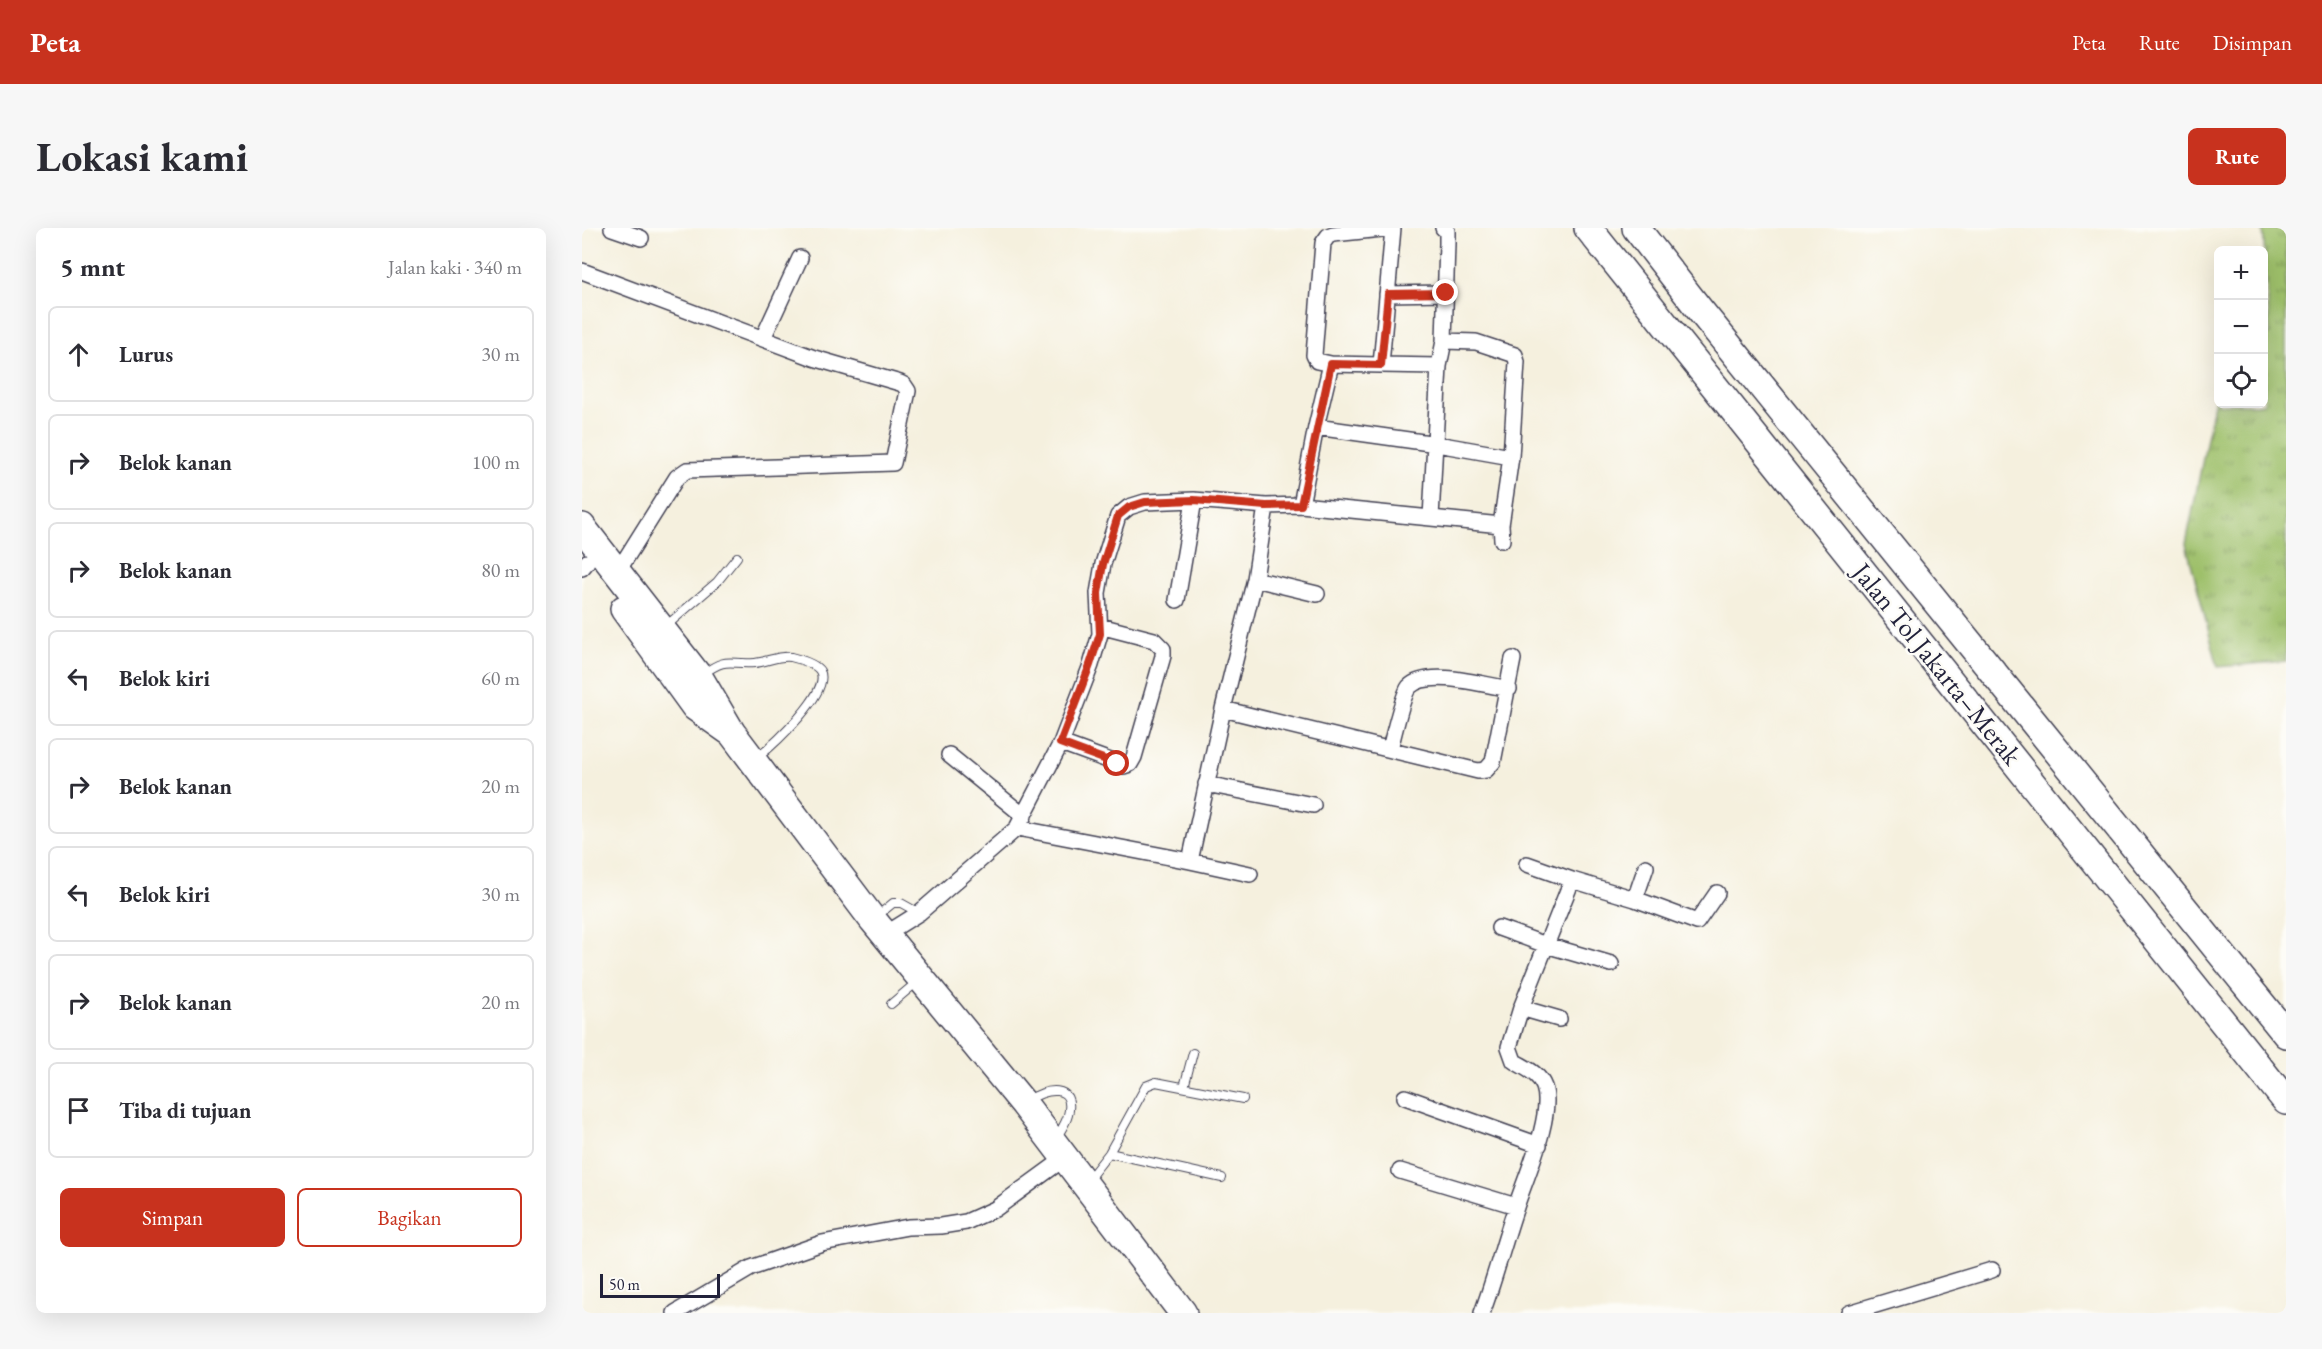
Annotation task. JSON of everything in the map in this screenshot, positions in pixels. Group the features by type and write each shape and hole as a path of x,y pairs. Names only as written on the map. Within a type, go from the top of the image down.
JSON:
{"highway":[{"name":"Jalan Tol Jakarta–Merak","path":"1588,228 2286,1101"},
{"name":"Jalan Tol Jakarta–Merak","path":"1636,228 1714,328 2286,1034"},
{"path":"582,528 699,677 732,733 879,928 1024,1104 1178,1311"},
{"path":"584,562 639,629 695,707 732,733"}],"street":[{"path":"612,228 641,238"},
{"path":"1381,365 1392,228 1333,234 1328,236 1323,243 1314,355 1317,361 1331,364 1381,365 1439,366"},
{"path":"1431,518 1437,444 1439,366 1446,293 1447,231 1443,228"},
{"path":"763,338 800,258"},
{"path":"582,271 814,358 904,385 908,392 893,463 687,470 677,477 618,571"},
{"path":"1388,294 1446,293"},
{"path":"879,928 919,913 1020,822 1060,743 1090,665 1100,634 1098,593 1103,564 1118,516 1129,507 1145,502 1194,500 1266,506 1301,505 1431,518 1502,532 1517,370 1515,354 1476,342 1443,341"},
{"path":"1301,505 1331,364"},
{"path":"1316,427 1510,457"},
{"path":"1177,600 1194,500"},
{"path":"1190,861 1223,709 1255,579 1266,506"},
{"path":"1255,579 1317,594"},
{"path":"1060,743 1124,766 1130,764 1134,757 1163,656 1163,649 1154,640 1100,626"},
{"path":"1223,709 1478,771 1486,770 1493,762 1514,659"},
{"path":"1390,749 1408,688 1418,681 1445,678 1509,688"},
{"path":"949,755 1020,822 1250,874"},
{"path":"1206,784 1313,805"},
{"path":"1527,864 1697,922 1717,893"},
{"path":"1635,899 1646,867"},
{"path":"1482,1313 1516,1206 1539,1145 1546,1099 1544,1086 1537,1074 1514,1061 1509,1047 1521,1008 1572,880"},
{"path":"1499,928 1546,945 1611,964"},
{"path":"1521,1008 1559,1018"},
{"path":"1405,1097 1539,1145"},
{"path":"675,1313 752,1268 822,1243 908,1227 941,1226 966,1222 994,1209 1059,1151"},
{"path":"1400,1171 1516,1206"},
{"path":"1849,1313 1992,1270"}],"lane":[{"path":"663,629 717,582 737,557"},
{"path":"699,677 725,661 757,663 774,657 791,657 820,670 822,679 818,690 800,716 778,741 753,760"},
{"path":"879,928 893,903 901,903 919,913"},
{"path":"891,1004 921,979"},
{"path":"1184,1087 1193,1053"},
{"path":"1085,1184 1109,1153 1146,1086 1156,1082 1243,1099"},
{"path":"1024,1104 1045,1091 1058,1090 1065,1096 1068,1103 1068,1114 1059,1151"},
{"path":"1109,1153 1222,1178"}],"green space":[{"path":"2263,228 2286,228 2286,661 2218,667 2186,544 2214,403 2214,408 2268,408 2268,335 2270,334 2268,246 2264,246"}],"route":[{"path":"1117,764 1060,743 1100,634 1098,593 1103,564 1118,516 1129,507 1145,502 1194,500 1266,506 1301,505 1331,364 1381,365 1388,294 1446,293"}]}
